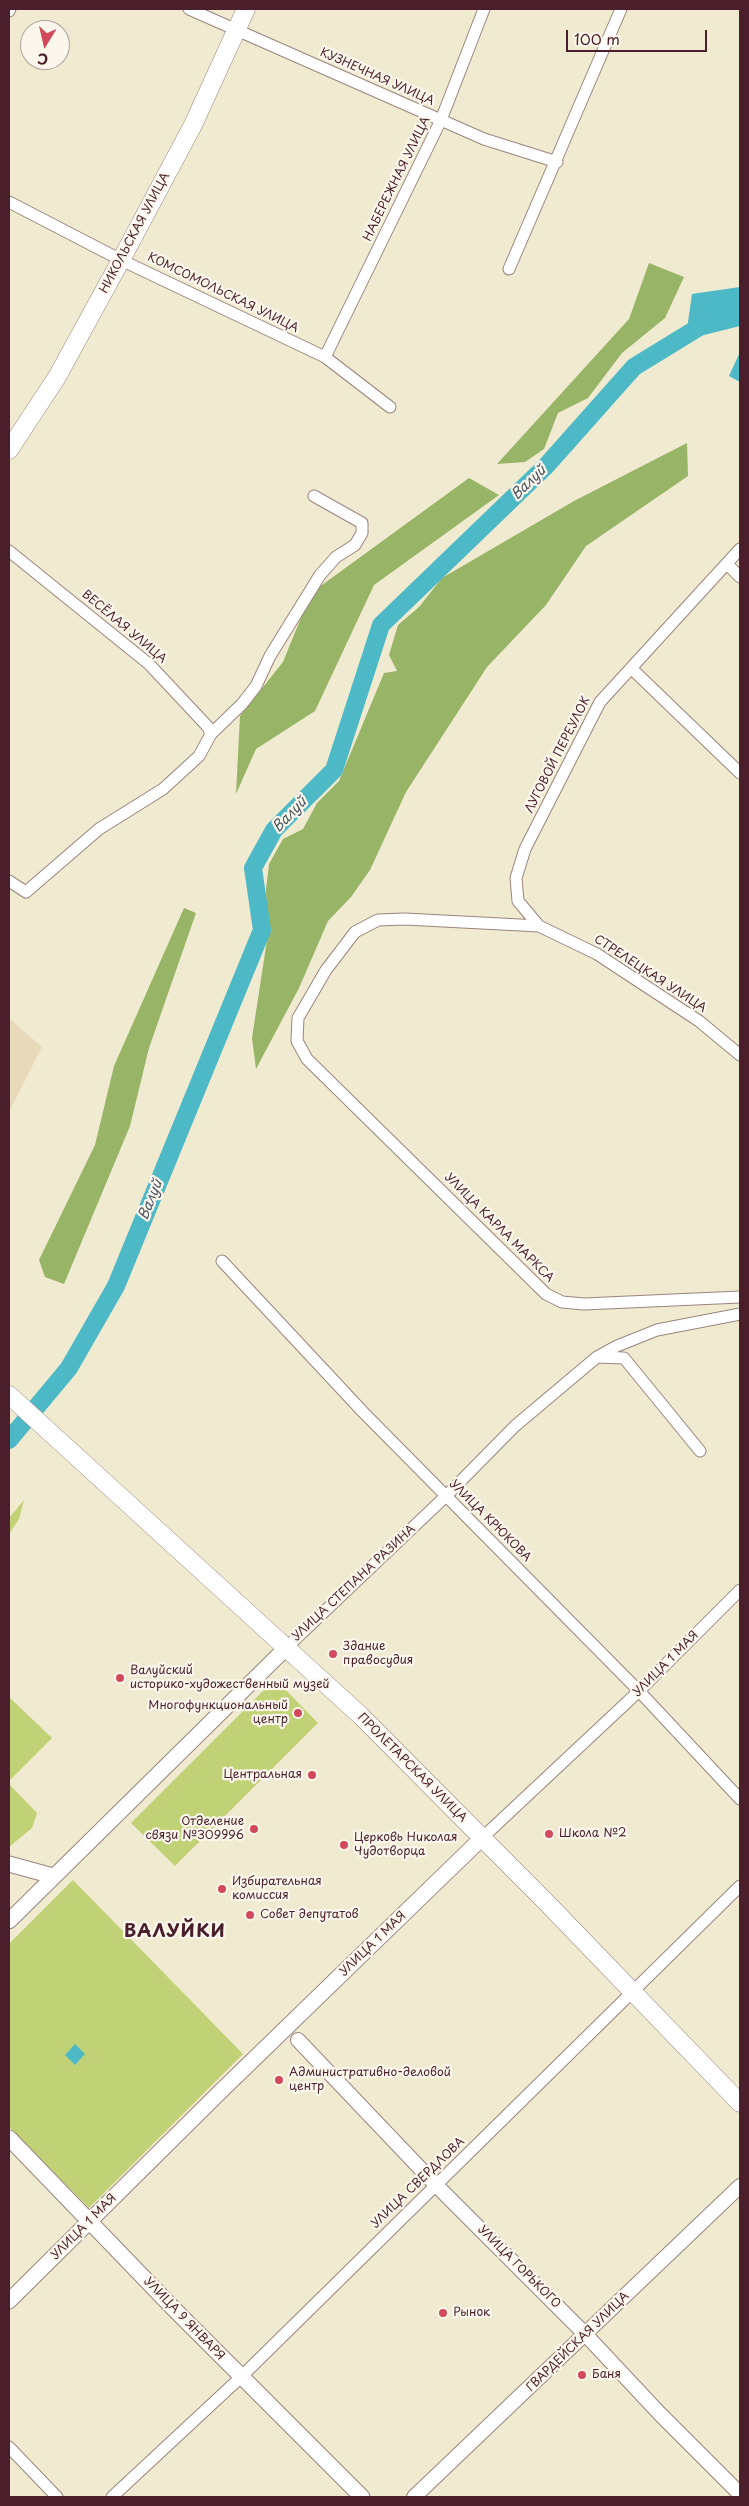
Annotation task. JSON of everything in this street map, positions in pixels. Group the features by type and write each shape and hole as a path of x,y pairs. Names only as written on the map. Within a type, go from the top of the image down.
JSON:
{"main road":[{"name":"НИКОЛЬСКАЯ УЛИЦА","path":"9,450 57,377 122,260 192,125 246,9"},
{"name":"ПРОЛЕТАРСКАЯ УЛИЦА","path":"9,1395 361,1716 740,2104"},
{"name":"УЛИЦА СТЕПАНА РАЗИНА","path":"9,1921 287,1647"},
{"name":"УЛИЦА 1 МАЯ","path":"9,2301 222,2090 482,1838"},
{"path":"9,1864 53,1876"},
{"name":"УЛИЦА 9 ЯНВАРЯ","path":"9,2138 89,2222 362,2497"}],"street":[{"name":"КУЗНЕЧНАЯ УЛИЦА","path":"188,9 484,139 557,162"},
{"name":"НАБЕРЕЖНАЯ УЛИЦА","path":"325,357 441,120 484,9"},
{"path":"510,269 621,9"},
{"name":"КОМСОМОЛЬСКАЯ УЛИЦА","path":"9,202 122,260 325,357 390,407"},
{"path":"9,881 26,892 98,829 163,789 199,756 211,734 242,704 256,686 270,656 320,575 336,557 355,545 362,533 362,524 314,496"},
{"name":"ЛУГОВОЙ ПЕРЕУЛОК","path":"539,926 518,901 516,878 525,849 600,702 740,549"},
{"name":"ВЕСЁЛАЯ УЛИЦА","path":"9,551 149,664 208,727 211,734"},
{"path":"726,564 740,577"},
{"path":"632,669 740,773"},
{"name":"УЛИЦА КАРЛА МАРКСА","path":"539,926 405,919 378,920 355,932 326,970 298,1018 297,1040 307,1059 546,1294 562,1302 584,1304 740,1297"},
{"name":"СТРЕЛЕЦКАЯ УЛИЦА","path":"539,926 597,954 699,1021 740,1055"},
{"name":"УЛИЦА КРЮКОВА","path":"222,1261 363,1412 638,1691 740,1799"},
{"name":"УЛИЦА СТЕПАНА РАЗИНА","path":"287,1647 446,1496 515,1426 597,1357 617,1346 657,1330 740,1314"},
{"path":"597,1357 624,1358 700,1452"},
{"name":"УЛИЦА 1 МАЯ","path":"482,1838 638,1691 740,1590"},
{"name":"УЛИЦА СВЕРДЛОВА","path":"112,2497 242,2377 740,1886"},
{"name":"УЛИЦА ГОРЬКОГО","path":"298,2040 436,2185 586,2334 659,2413 736,2491"},
{"name":"ГВАРДЕЙСКАЯ УЛИЦА","path":"414,2497 740,2186"},
{"path":"9,2447 57,2497"}],"shaded area":[{"path":"9,1018 42,1047 9,1112"}],"green space":[{"path":"649,263 684,277 665,318 622,353 588,398 558,413 544,449 525,462 497,464 629,319"},
{"path":"687,443 688,476 586,546 546,605 487,667 406,792 370,870 351,897 328,921 299,988 256,1069 252,1038 267,940 266,889 269,864 283,839 303,829 317,803 339,781 384,673 397,671 389,655 398,625 419,607 442,578 574,501"},
{"path":"469,478 499,495 374,585 315,711 256,749 236,794 240,716 283,662 311,593"},
{"path":"184,908 196,913 149,1048 130,1126 64,1284 45,1277 39,1260 95,1145 114,1066"},
{"path":"24,1500 19,1519 9,1534 9,1518"},
{"path":"275,1679 318,1723 175,1866 131,1823"},
{"path":"9,1697 52,1738 9,1781"},
{"path":"9,1784 37,1813 32,1828 9,1847"},
{"path":"73,1880 243,2054 89,2208 9,2127 9,1944"}],"water":[{"path":"740,287 740,326 700,336 685,343 692,294"},
{"path":"740,352 740,382 729,376"},
{"path":"75,2044 85,2054 75,2065 65,2055"}],"waterway":[{"name":"Валуй","path":"9,1440 69,1368 116,1286 262,930 253,868 274,830 334,770 381,625 546,466 634,367 740,302"}],"place":[{"name":"Здание правосудия","path":"333,1654"},
{"name":"Валуйский историко-художественный музей","path":"120,1678"},
{"name":"Многофункциональный центр","path":"298,1713"},
{"name":"Центральная","path":"312,1775"},
{"name":"Отделение связи №309996","path":"254,1829"},
{"name":"Школа №2","path":"549,1834"},
{"name":"Церковь Николая Чудотворца","path":"344,1845"},
{"name":"Избирательная комиссия","path":"222,1889"},
{"name":"Совет депутатов","path":"250,1915"},
{"name":"Административно-деловой центр","path":"279,2080"},
{"name":"Рынок","path":"443,2313"},
{"name":"Баня","path":"582,2375"}],"district":[{"name":"ВАЛУЙКИ","path":"175,1932"}]}
